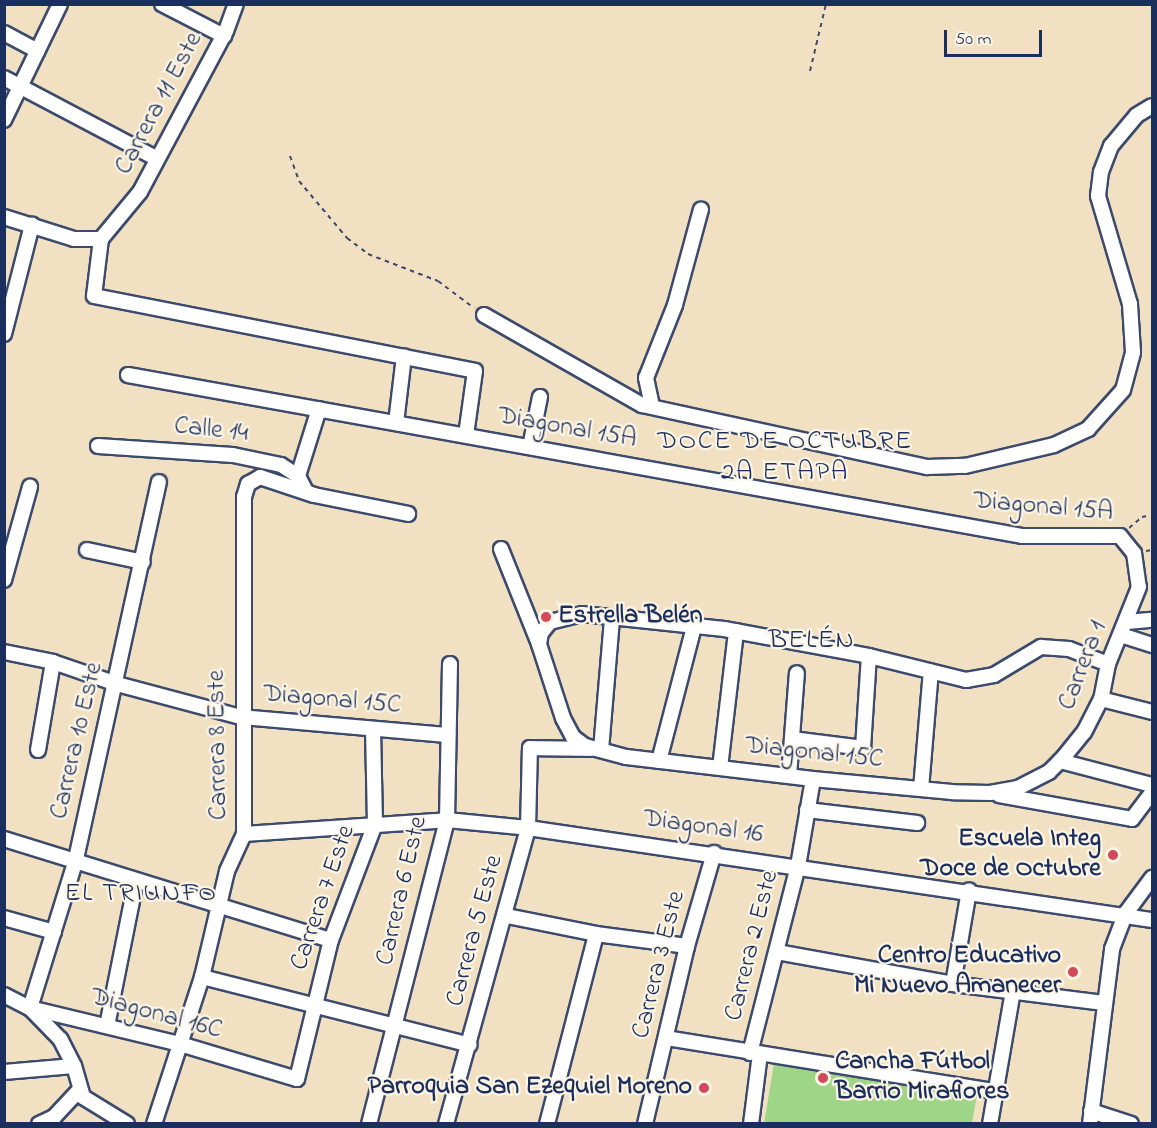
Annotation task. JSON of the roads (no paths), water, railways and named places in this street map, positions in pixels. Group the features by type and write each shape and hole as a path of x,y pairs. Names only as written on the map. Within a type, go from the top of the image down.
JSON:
{"street":[{"path":"4,120 60,4"},
{"path":"162,4 224,36"},
{"name":"Carrera 11 Este","path":"101,239 140,192 156,158 224,36 236,4"},
{"path":"4,33 38,51"},
{"path":"4,78 156,158"},
{"path":"484,315 642,405 927,467 976,463 1054,445 1088,429 1123,390 1133,352 1130,304 1098,196 1101,172 1112,146 1137,114 1152,105"},
{"path":"652,406 646,378 675,305 701,209"},
{"path":"4,217 74,239 101,239 94,296 475,370 466,435"},
{"path":"4,334 32,225"},
{"path":"396,423 404,357"},
{"name":"Diagonal 15A","path":"128,375 1022,536 1120,536 1134,553 1146,586"},
{"path":"530,447 540,398"},
{"path":"318,409 298,476 306,492 408,514"},
{"name":"Calle 14","path":"98,446 233,455 281,465 298,476"},
{"name":"Carrera 8 Este","path":"154,1124 202,977 227,871 244,834 241,717 244,496 248,484 260,477 306,492"},
{"name":"Carrera 10 Este","path":"30,1008 76,859 117,684 159,482"},
{"path":"4,580 30,487"},
{"path":"501,549 540,638"},
{"path":"87,550 143,562"},
{"name":"Carrera 1","path":"1061,759 1084,732 1101,699 1108,664 1146,586"},
{"path":"540,638 550,622 582,614 736,631 869,656 966,680 994,675 1041,647 1069,649 1108,664"},
{"path":"600,750 612,618"},
{"path":"1127,622 1152,620"},
{"path":"659,761 694,627"},
{"path":"720,768 736,631"},
{"path":"1121,635 1152,645"},
{"name":"Diagonal 15C","path":"540,638 552,691 573,737 600,750"},
{"name":"Diagonal 15C","path":"4,652 53,662 117,684 241,717 448,735"},
{"path":"792,739 863,748 869,656"},
{"path":"38,750 53,662"},
{"name":"Carrera 6 Este","path":"369,1124 447,820 450,664"},
{"path":"921,789 931,671"},
{"path":"789,776 797,673"},
{"path":"1101,699 1152,712"},
{"name":"Carrera 7 Este","path":"297,1079 331,940 375,824 374,730"},
{"name":"Diagonal 15C","path":"530,748 600,750 659,761 813,779 991,793 1132,819 1152,792"},
{"name":"Carrera 5 Este","path":"446,1124 507,916 528,828 530,748"},
{"path":"1061,759 1152,785"},
{"name":"Diagonal 15C","path":"991,793 1034,782 1061,759"},
{"name":"Carrera 2 Este","path":"751,1124 755,1054 798,866 813,779"},
{"path":"807,810 917,823"},
{"name":"Diagonal 16","path":"244,834 447,820 528,828 714,853 1126,913 1152,920"},
{"path":"4,840 76,859 136,881 221,904 331,940"},
{"name":"Carrera 3 Este","path":"645,1124 687,946 714,853"},
{"path":"1131,1124 1090,1117 1112,949 1126,913 1152,878"},
{"path":"107,1026 136,881"},
{"path":"953,984 969,890"},
{"path":"507,916 596,934 687,946"},
{"path":"4,918 54,932"},
{"path":"548,1124 596,934"},
{"path":"777,952 953,984 1104,1003"},
{"path":"202,977 470,1045"},
{"path":"990,1124 1013,991"},
{"name":"Diagonal 16C","path":"4,995 30,1008 180,1044 297,1079"},
{"path":"30,1008 60,1040 74,1066 79,1090 89,1103 127,1124"},
{"path":"666,1038 994,1091"},
{"path":"4,1072 74,1066"},
{"path":"39,1124 54,1117 79,1090"}],"place":[{"name":"Estrella Belén","path":"546,617"},
{"name":"Escuela Integ Doce de Octubre","path":"1113,855"},
{"name":"Centro Educativo Mi Nuevo Amanecer","path":"1073,972"},
{"name":"Cancha Fútbol Barrio Miraflores","path":"823,1078"},
{"name":"Parroquia San Ezequiel Moreno","path":"704,1088"}],"district":[{"name":"DOCE DE OCTUBRE 2A ETAPA","path":"785,456"},
{"name":"BELÉN","path":"812,641"},
{"name":"EL TRIUNFO","path":"141,894"}]}
